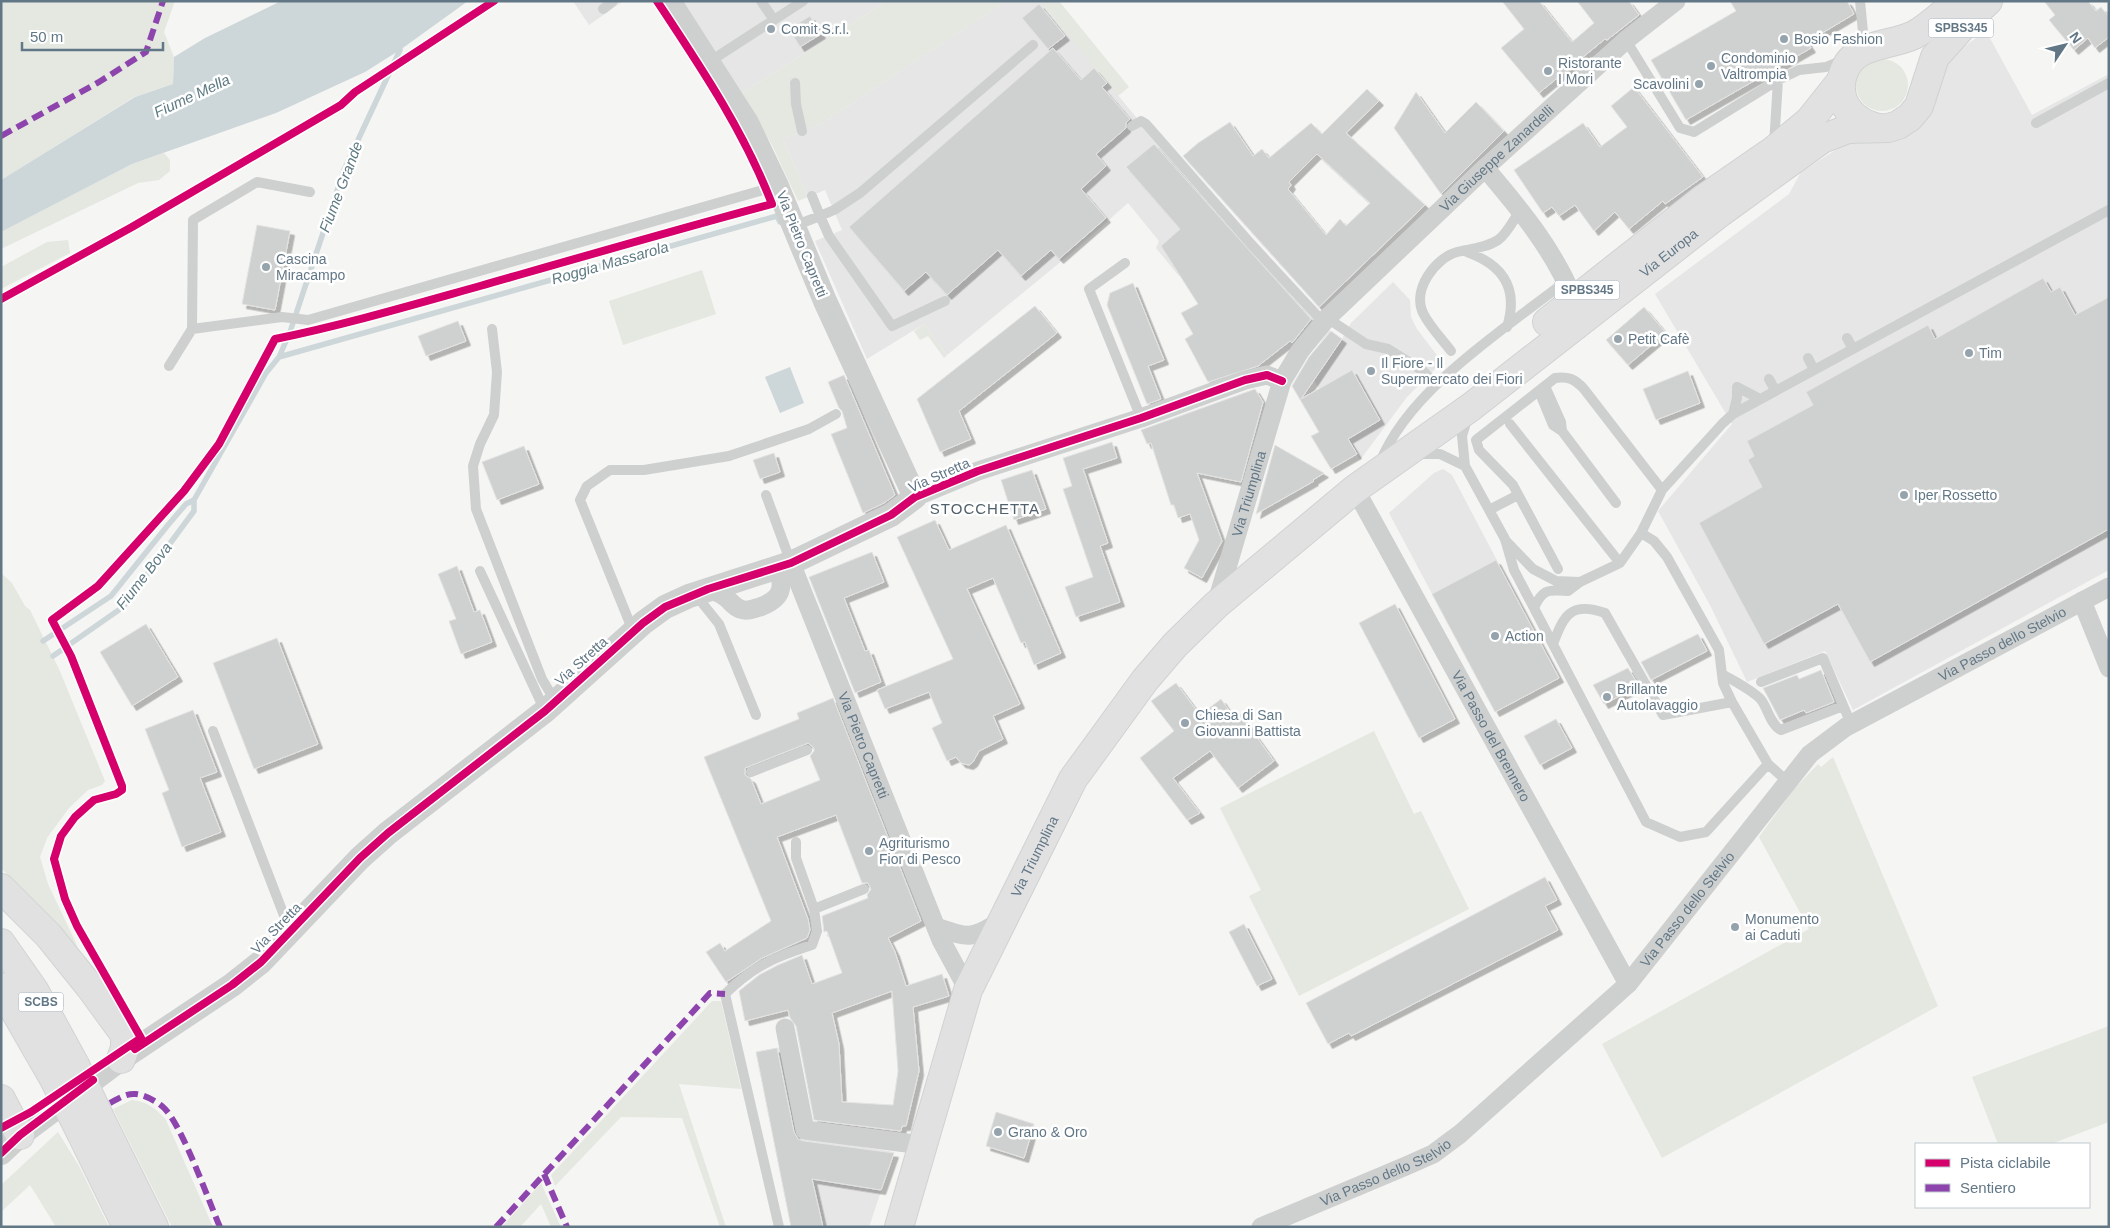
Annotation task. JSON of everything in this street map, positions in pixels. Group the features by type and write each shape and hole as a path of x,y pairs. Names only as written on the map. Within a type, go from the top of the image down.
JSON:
{"main road":[{"name":"SPBS345","path":"1854,56 1866,48 1914,34 1956,1"},
{"name":"SPBS345","path":"1894,127 1910,117 1926,96 1935,57 1988,1"},
{"path":"1880,45 1894,47 1908,53 1917,64 1923,77 1926,96"},
{"name":"Via Europa","path":"1365,481 1441,408 1570,290 1774,150 1809,120 1841,81 1845,67 1854,56"},
{"path":"1841,81 1841,94 1846,107 1859,121 1894,127"},
{"name":"Via Europa","path":"1365,481 1471,408 1721,212 1822,139 1848,129 1894,127"},
{"name":"Via Triumplina","path":"900,1227 968,990 1073,779 1145,680 1175,645 1216,605 1365,481"},
{"path":"1,888 49,936 125,1035 125,1048 120,1059"},
{"name":"SCBS","path":"1,943 34,990 64,1072 90,1126 127,1227"},
{"name":"SCBS","path":"1,987 64,1072"},
{"path":"1,1099 11,1144"},
{"name":"SCBS","path":"90,1126 154,1227"}],"street":[{"name":"Via Pietro Capretti","path":"669,1 747,123 777,186 825,301 915,498"},
{"name":"Via Giuseppe Zanardelli","path":"1325,320 1485,168 1626,40 1676,1"},
{"path":"1485,168 1520,210 1549,250 1570,290"},
{"path":"1282,381 1300,351 1325,320"},
{"name":"Via Stretta","path":"11,1144 120,1059 232,985 261,962 360,858 388,833 550,706 633,632 665,608 701,592 784,566 891,515 915,498 978,471 1141,418 1245,380 1267,375 1282,381"},
{"name":"Via Triumplina","path":"1216,605 1282,381"},
{"name":"Via Passo del Brennero","path":"1365,481 1628,984"},
{"name":"Via Pietro Capretti","path":"784,566 908,872 968,990"},
{"path":"701,592 723,595 735,606 745,610 757,607 772,602 779,595 784,566"},
{"name":"Via Passo dello Stelvio","path":"1261,1227 1433,1154 1460,1134 1628,984 1810,754 1851,724 2109,586"},
{"path":"2082,601 2109,668"},
{"path":"936,927 962,936 980,934 1003,920"},
{"path":"785,1028 805,1130 922,1145"}],"lane":[{"path":"603,9 613,1"},
{"path":"761,1 774,20"},
{"path":"709,62 803,1"},
{"path":"1626,40 1680,128 1694,132 1778,80 1799,70 1826,67 1854,56 1863,32 1860,1"},
{"path":"794,226 834,210 860,193 1033,45"},
{"path":"1774,150 1778,80"},
{"path":"2036,123 2109,82"},
{"path":"795,83 796,104 802,131"},
{"path":"1132,126 1141,121 1146,124 1250,244 1325,320 1366,344 1388,350 1423,370 1436,385"},
{"path":"169,366 192,329 193,220 257,182 310,192"},
{"path":"192,329 282,317 308,320 777,186"},
{"path":"812,196 829,236 892,326 945,301"},
{"path":"1467,252 1498,240 1520,210"},
{"path":"1534,608 1539,596 1549,590 1568,591 1580,582 1620,562 1641,534 1662,490 1722,423 1733,414 1931,306 1968,280 2087,217 2109,210"},
{"path":"1451,351 1423,313 1421,303 1422,289 1435,266 1458,252 1467,252 1484,258 1496,267 1505,279 1511,293 1512,312 1507,327"},
{"path":"1125,263 1089,289 1141,418"},
{"path":"1365,481 1419,401 1436,385 1461,362 1507,327 1570,290"},
{"path":"1926,296 1931,306"},
{"path":"492,329 497,372 494,415 480,444 473,466 476,509 539,671 550,706"},
{"path":"1847,338 1853,349"},
{"path":"1808,358 1814,370"},
{"path":"1558,569 1508,479 1479,450 1476,440 1555,378 1574,379 1584,388 1662,490"},
{"path":"1769,379 1775,390"},
{"path":"1542,388 1553,425 1562,431 1616,503"},
{"path":"1733,414 1737,398 1737,388 1760,399"},
{"path":"1471,408 1462,436 1465,466 1505,539 1514,570 1646,822 1680,837 1706,832 1768,764"},
{"path":"633,632 580,500 587,486 610,470 644,470 729,456 809,429 836,414"},
{"path":"1510,424 1620,562"},
{"path":"1406,453 1440,454 1465,466"},
{"path":"766,495 784,566"},
{"path":"1489,510 1518,495"},
{"path":"1641,534 1654,541 1667,557 1719,650 1723,683 1732,702 1768,764 1789,782"},
{"path":"1505,539 1533,569 1556,581 1580,582"},
{"path":"480,571 550,706"},
{"path":"701,592 719,624 756,715"},
{"path":"1553,644 1562,619 1582,608 1593,609 1605,613 1662,715 1732,702"},
{"path":"1761,682 1823,658 1851,724"},
{"path":"1722,674 1746,687 1760,699 1776,728 1782,730 1843,706"},
{"path":"213,731 290,931"},
{"path":"751,772 807,750"},
{"path":"779,1227 725,994 743,977 776,957 812,945 817,931 814,909 796,858 796,842"},
{"path":"814,909 864,889"}],"shaded area":[{"path":"1,1 175,1 164,32 174,57 173,84 134,97 1,180"},
{"path":"573,1 622,1 622,2 589,25"},
{"name":"Comit S.r.l.","path":"681,1 887,1 741,94"},
{"path":"887,1 1006,1 822,123 783,139 808,197 798,201 772,145 741,94"},
{"path":"1006,1 1040,1 1231,232 1179,276 1156,248 1159,241 1128,203 1069,255 947,355 924,324 867,359 815,241 842,230 825,190 808,197 783,139 822,123"},
{"path":"1040,1 1059,1 1129,87 1118,96"},
{"path":"1986,31 2032,115 2109,74 2109,570 1853,710 1825,651 1747,682 1711,607 1658,511 1732,424 1655,294 1789,194 1801,172 1856,137 1888,132 1941,63"},
{"path":"1882,59 1892,61 1900,67 1906,75 1908,85 1906,95 1900,103 1892,109 1882,111 1872,109 1864,103 1858,95 1856,85 1858,75 1864,67 1872,61"},
{"path":"164,153 170,160 170,171 159,180 138,183 1,249 1,232 132,164"},
{"path":"68,240 70,253 1,289 1,267 47,242"},
{"path":"702,270 716,314 623,345 609,301"},
{"name":"Il Fiore - Il Supermercato dei Fiori","path":"1393,282 1410,300 1411,317 1417,329 1442,362 1407,397 1360,460 1305,365 1329,330 1342,339 1351,323"},
{"path":"924,324 947,355 944,358 928,336 920,340 914,331"},
{"path":"1443,469 1452,475 1559,678 1495,712 1389,513 1434,473"},
{"path":"2,574 12,583 25,606 30,610 59,669 105,781 102,785 88,790 69,808 47,838 40,857 48,884 79,953 54,923 1,868"},
{"path":"1374,731 1414,814 1421,811 1469,909 1299,996 1249,896 1261,890 1220,808"},
{"path":"1833,757 1938,1006 1662,1158 1602,1044 1809,929 1759,837 1794,789 1818,764 1821,767"},
{"path":"712,1001 721,1001 741,1089 679,1084 726,1227 720,1227 682,1118 621,1117 555,1186 551,1175"},
{"path":"2109,1026 2109,1122 2054,1143 1998,1143 1972,1077"},
{"path":"782,1047 802,1137 894,1152 869,1227 791,1227 756,1052"},
{"path":"132,1100 151,1106 166,1120 213,1227 172,1227 113,1109"},
{"path":"58,1132 79,1166 109,1227 56,1227 30,1185 1,1212 1,1185"},
{"path":"541,1183 561,1227 551,1227 541,1204 520,1227 502,1227"}],"water":[{"name":"Fiume Mella","path":"281,1 468,1 400,50 365,72 276,113 132,164 1,232 1,180 135,97 173,84 174,57 205,38"},
{"path":"790,367 804,403 780,413 765,377"}],"building":[{"path":"1502,1 1539,1 1572,42 1594,23 1577,1 1629,1 1639,15 1607,40 1605,39 1539,93 1501,48 1524,29"},
{"path":"1730,1 1847,1 1854,14 1807,42 1811,48 1686,120 1651,60 1736,11"},
{"path":"2044,1 2088,1 2096,11 2101,7 2109,17 2109,37 2095,48 2088,38 2074,50 2049,20 2055,15"},
{"path":"1039,4 1065,36 1048,49 1022,18"},
{"path":"810,16 821,34 800,47 789,29"},
{"path":"1053,48 1081,80 1094,68 1107,83 1102,87 1130,119 1126,123 1126,128 1096,154 1106,166 1081,189 1106,218 1059,259 1051,250 1021,276 998,250 947,295 926,272 904,291 849,227"},
{"path":"1634,87 1703,177 1665,204 1663,201 1629,229 1615,212 1594,231 1575,205 1559,216 1552,207 1543,213 1514,170 1583,123 1600,147 1627,127 1611,106"},
{"path":"1367,89 1379,101 1346,133 1425,205 1319,307 1183,156 1198,143 1230,122 1253,156 1262,149 1269,158 1311,123 1322,134","holes":["1317,154 1370,203 1346,226 1340,219 1326,235 1288,189 1291,185 1289,182"]},
{"path":"1416,92 1445,133 1476,102 1504,131 1441,194 1394,128"},
{"path":"1154,144 1311,319 1292,343 1290,341 1258,366 1208,382 1185,339 1193,334 1181,313 1198,304 1161,246 1180,229 1126,167"},
{"name":"Cascina Miracampo","path":"257,225 290,231 275,310 242,304"},
{"path":"2043,278 2051,292 2060,287 2075,315 2109,297 2109,529 1870,662 1838,604 1764,644 1699,523 1762,487 1748,460 1754,456 1747,441 1813,405 1806,392 1860,362 1928,325 1935,339"},
{"path":"1133,283 1164,360 1148,366 1161,399 1147,404 1107,305 1110,293"},
{"path":"1035,306 1057,333 959,411 971,439 940,452 917,399"},
{"path":"1644,307 1666,333 1628,365 1606,340"},
{"path":"458,321 466,341 426,356 418,336"},
{"path":"1331,331 1342,339 1301,399 1352,370 1380,420 1348,439 1357,454 1331,469 1311,436 1319,432 1292,386 1309,357"},
{"path":"1688,371 1700,403 1656,420 1643,389"},
{"path":"844,375 895,495 884,503 863,513 831,434 847,428 842,411 828,382"},
{"path":"1255,389 1263,402 1241,482 1197,473 1222,541 1202,578 1184,568 1199,540 1190,514 1178,518 1174,505 1171,505 1151,443 1147,444 1141,430"},
{"path":"1112,442 1117,458 1083,469 1108,543 1100,546 1120,602 1076,617 1065,587 1093,577 1063,489 1072,486 1063,458"},
{"path":"1275,445 1324,473 1314,481 1256,514"},
{"path":"524,446 539,484 497,500 482,462"},
{"path":"774,453 780,472 760,479 753,460"},
{"path":"1032,470 1046,509 1014,520 1001,480"},
{"path":"935,520 949,550 1006,525 1061,653 1034,665 1025,642 1021,643 993,578 967,589 1020,704 993,716 1003,739 979,751 973,762 969,765 961,763 956,757 947,761 932,728 942,723 929,692 885,709 877,690 953,659 897,537"},
{"path":"872,552 884,582 844,598 865,651 869,650 881,682 855,693 809,577"},
{"name":"Action","path":"1496,560 1559,678 1495,712 1432,594"},
{"path":"457,566 474,612 480,610 492,642 461,654 449,621 456,619 438,574"},
{"path":"1395,604 1455,719 1419,738 1359,623"},
{"path":"146,624 178,677 132,706 100,652"},
{"path":"1698,634 1707,651 1651,680 1641,662"},
{"path":"277,638 318,744 254,769 213,663"},
{"path":"1628,668 1639,686 1604,704 1593,685"},
{"path":"1821,670 1834,702 1806,713 1804,710 1780,720 1763,688 1797,675 1799,679"},
{"path":"1176,683 1200,715 1221,699 1232,715 1238,711 1274,761 1238,788 1210,751 1173,778 1200,813 1187,820 1140,758 1174,731 1151,701"},
{"path":"833,698 921,921 888,938 895,952 906,986 942,974 949,996 913,1007 919,1071 906,1126 902,1126 901,1131 814,1120 796,1026 790,1018 788,1010 745,1021 739,991 759,975 778,965 802,955 812,984 842,973 827,931 824,932 822,916 868,898 867,895 871,889 868,883 862,883 836,815 777,837 808,919 810,930 807,938 762,958 726,982 706,952 720,943 725,951 771,921 704,757 799,719 797,713","holes":["808,743 814,748 810,756 820,780 761,804 751,779 745,775 745,768","892,991 898,1071 893,1105 842,1102 839,1044 832,1013"]},
{"path":"193,710 217,772 200,778 221,832 182,847 162,793 169,790 145,729"},
{"path":"1556,719 1572,748 1540,765 1524,736"},
{"path":"1545,877 1557,900 1545,906 1558,930 1351,1036 1349,1033 1328,1044 1306,1003"},
{"path":"1244,924 1272,979 1257,986 1229,932"},
{"path":"777,1048 794,1132 798,1139 894,1153 881,1190 812,1179 823,1227 791,1227 756,1052"},
{"path":"996,1112 1034,1124 1024,1158 986,1146"}],"waterway":[{"name":"Fiume Grande","path":"194,500 266,373 279,357 290,332 344,170 400,50 399,42"},
{"name":"Roggia Massarola","path":"279,357 777,216 780,222"},
{"path":"43,641 111,596 186,504 194,500"},
{"name":"Fiume Bova","path":"53,656 123,607 194,511 194,500"}],"marked path":[{"path":"1,136 99,82 146,52 163,1"},
{"path":"496,1227 710,993 725,994"},
{"path":"110,1103 125,1095 136,1094 150,1099 163,1107 170,1115 186,1145 220,1227"},
{"path":"544,1174 567,1227"}],"cycle path":[{"path":"1,299 132,227 341,105 355,92 494,1"},
{"path":"1,1128 31,1112 141,1038 77,926 65,899 54,859 61,836 75,817 94,800 116,794 122,790 122,786 71,656 52,620 98,586 184,491 219,444 275,339 378,314 772,204 735,125 657,1"},
{"path":"135,1049 232,985 261,962 360,858 388,833 545,711 643,623 665,607 708,589 791,563 891,515 915,497 978,471 1141,418 1245,380 1267,375 1282,381"},
{"path":"1,1153 20,1135 93,1080"}],"place":[{"name":"Comit S.r.l.","path":"771,29"},
{"name":"Bosio Fashion","path":"1784,39"},
{"name":"Condominio Valtrompia","path":"1711,66"},
{"name":"Ristorante I Mori","path":"1548,71"},
{"name":"Scavolini","path":"1699,84"},
{"name":"Cascina Miracampo","path":"266,267"},
{"name":"Petit Cafè","path":"1618,339"},
{"name":"Tim","path":"1969,353"},
{"name":"Il Fiore - Il Supermercato dei Fiori","path":"1371,371"},
{"name":"Iper Rossetto","path":"1904,495"},
{"name":"Action","path":"1495,636"},
{"name":"Brillante Autolavaggio","path":"1607,697"},
{"name":"Chiesa di San Giovanni Battista","path":"1185,723"},
{"name":"Agriturismo Fior di Pesco","path":"869,851"},
{"name":"Monumento ai Caduti","path":"1735,927"},
{"name":"Grano & Oro","path":"998,1132"}],"district":[{"name":"STOCCHETTA","path":"985,509"}]}
